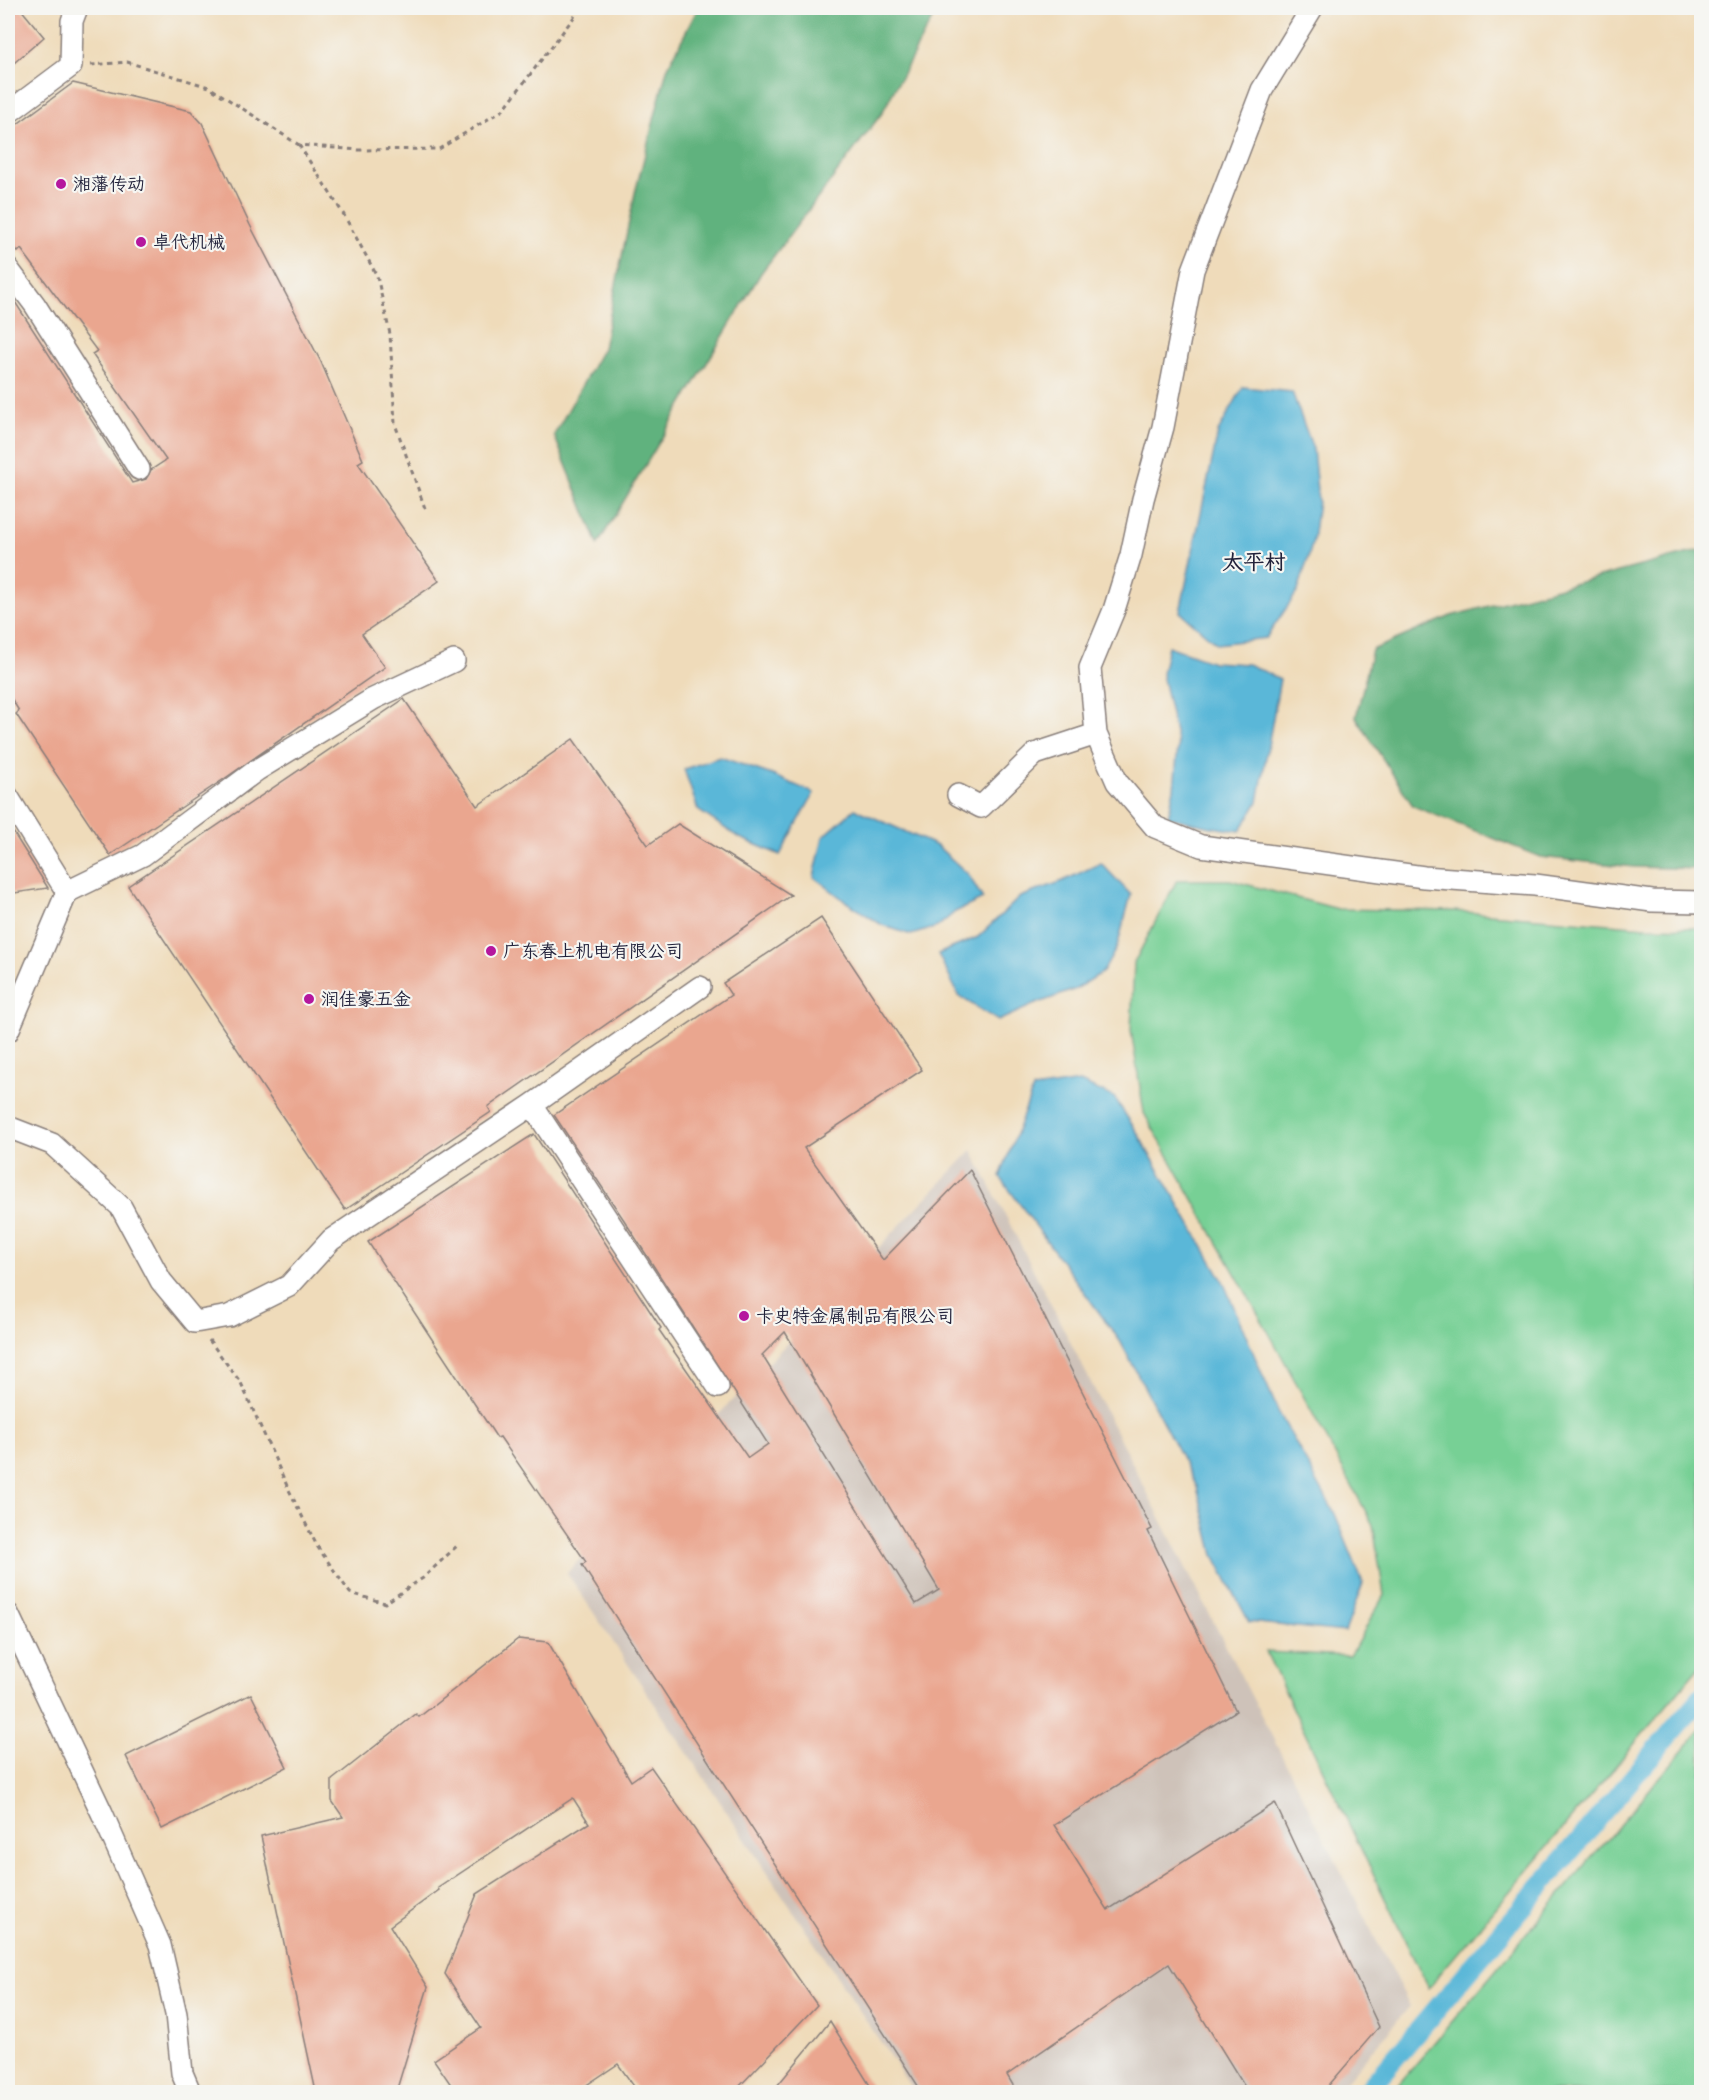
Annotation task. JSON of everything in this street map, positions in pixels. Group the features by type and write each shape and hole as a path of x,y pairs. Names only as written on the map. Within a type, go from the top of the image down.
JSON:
{"street":[{"path":"8,113 71,66 72,21 77,8"},
{"path":"1312,8 1262,90 1193,270 1163,428 1143,499 1131,555 1114,610 1090,668 1096,734 1117,782 1155,827 1201,846 1424,877 1535,885 1652,901 1701,902"},
{"path":"8,269 35,305 139,469"},
{"path":"8,1031 67,892 143,855 257,771 373,699 454,661"},
{"path":"958,795 981,807 1035,754 1096,734"},
{"path":"8,797 67,892"},
{"path":"8,1127 52,1144 121,1208 161,1281 195,1322 229,1316 289,1286 331,1240 532,1105 700,987"},
{"path":"532,1105 718,1387"},
{"path":"8,1614 102,1813 160,1945 176,2014 182,2073 190,2092"}],"path":[{"path":"299,145 358,150 439,148 502,110 581,8"},
{"path":"71,66 127,62 209,87 299,145 344,214 377,276 390,334 395,424 426,511"},
{"path":"195,1322 241,1383 317,1546 350,1593 385,1603 423,1578 458,1545"}],"shaded area":[{"path":"972,1150 1410,2006 1337,2092 914,2092 567,1573"}],"green space":[{"path":"698,8 938,8 882,113 761,273 598,544 554,435 603,348 635,193 667,69"},
{"path":"1701,550 1701,869 1634,867 1540,857 1413,806 1356,717 1372,650 1451,616"},
{"path":"1177,880 1230,880 1338,909 1453,911 1646,927 1701,928 1701,1665 1428,1988 1266,1652 1350,1656 1384,1595 1373,1525 1274,1342 1144,1113 1131,1030 1134,963"},
{"path":"1701,1729 1701,2092 1392,2092"}],"water":[{"path":"1243,387 1292,392 1313,449 1318,501 1313,541 1298,591 1266,638 1217,644 1180,612 1218,432"},
{"path":"1168,646 1213,662 1248,664 1280,679 1258,802 1240,831 1168,817 1174,789 1178,746 1162,674"},
{"path":"720,757 814,793 780,855 738,837 698,810 684,769"},
{"path":"855,809 937,846 968,874 983,899 955,912 937,927 911,935 882,925 845,901 814,877 823,837"},
{"path":"1101,863 1131,895 1117,947 1103,972 1076,989 998,1021 959,996 938,954 978,937 1020,897 1063,881"},
{"path":"1080,1082 1114,1097 1137,1132 1222,1279 1278,1411 1335,1514 1363,1583 1345,1632 1249,1622 1214,1555 1197,1487 1120,1341 1000,1177 1033,1089"}],"building":[{"path":"8,8 20,8 44,37 8,68"},
{"path":"73,83 191,111 202,123 250,225 321,362 363,460 358,463 439,581 362,634 385,667 110,855 16,714 19,711 8,693 8,291 132,483 146,479 151,470 166,460 92,354 97,351 21,249 18,252 8,237 8,131"},
{"path":"404,699 477,806 573,739 648,845 678,824 791,895 488,1107 491,1112 345,1210 128,886"},
{"path":"8,824 48,888 8,894"},
{"path":"821,918 922,1070 804,1148 883,1260 970,1170 1152,1529 1148,1531 1236,1711 1054,1825 1108,1910 1275,1803 1379,2027 1323,2092 1248,2092 1169,1964 1007,2075 1017,2092 922,2092 582,1565 586,1562 500,1437 497,1438 368,1242 534,1134 661,1328 659,1330 748,1458 768,1444 554,1115 731,995 723,983","holes":["785,1332 939,1590 916,1604 762,1355"]},
{"path":"518,1639 548,1642 631,1781 651,1767 817,2005 734,2092 638,2092 618,2064 576,2092 456,2092 434,2060 481,2028 445,1974 477,1894 589,1823 573,1798 438,1888 439,1890 390,1926 428,1987 396,2092 316,2092 261,1836 343,1817 332,1801 332,1780 416,1714 419,1717"},
{"path":"251,1694 287,1767 162,1829 126,1756"},
{"path":"830,2021 874,2092 772,2092 823,2030"}],"waterway":[{"path":"1366,2092 1702,1696"}],"place":[{"name":"湘藩传动","path":"61,184"},
{"name":"卓代机械","path":"141,242"},
{"name":"广东春上机电有限公司","path":"491,951"},
{"name":"润佳豪五金","path":"309,999"},
{"name":"卡史特金属制品有限公司","path":"744,1316"}],"district":[{"name":"太平村","path":"1254,562"}]}
